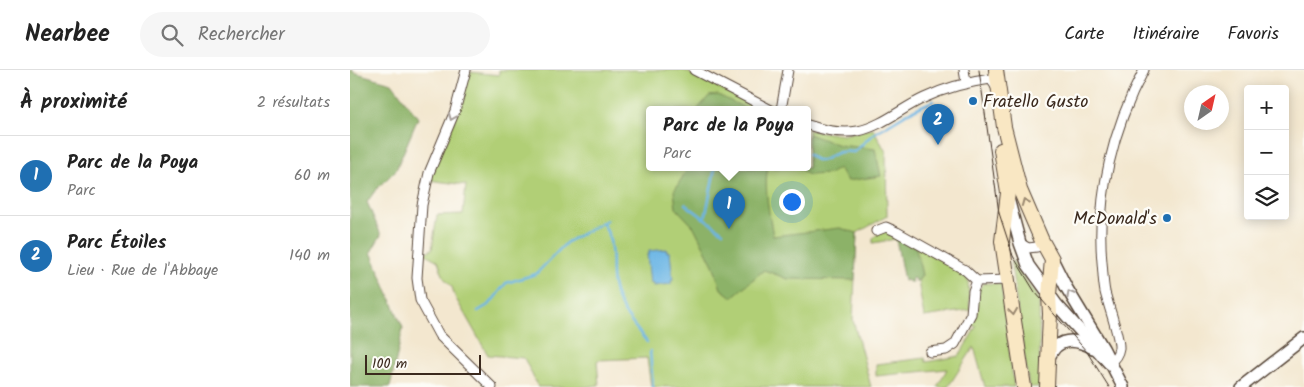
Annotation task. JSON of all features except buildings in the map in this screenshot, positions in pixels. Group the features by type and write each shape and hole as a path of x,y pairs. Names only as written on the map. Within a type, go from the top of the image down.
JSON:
{"main road":[{"path":"992,73 999,91 1004,126 1020,190 1052,260 1046,387"},
{"path":"992,73 1008,193 1002,241 1024,387"}],"street":[{"path":"466,70 455,111 429,173 422,205 417,278 420,300 439,335 492,387"},
{"path":"694,70 762,106"},
{"path":"781,106 788,70"},
{"path":"964,70 966,82"},
{"path":"1109,363 1116,358 1119,346 1104,287 1100,242 1104,192 1112,152 1121,122 1129,100 1144,70"},
{"path":"811,127 834,131 858,131 878,124 924,98 992,73"},
{"path":"1008,193 1014,224 1028,265 1049,294 1109,363"},
{"path":"1014,224 1027,223 1036,226"},
{"path":"1006,264 1014,224"},
{"path":"876,231 889,228 965,270 977,280 1008,280"},
{"path":"1020,244 1028,248 1037,247 1042,241"},
{"path":"1052,260 1103,348 1109,363 1123,387"},
{"path":"930,352 946,350 955,344 972,314 973,291 977,280"},
{"path":"1241,387 1304,338"},
{"path":"1047,360 1056,346 1068,341 1085,344 1098,350"}],"green space":[{"path":"350,70 392,83 418,118 396,170 367,202 381,235 371,252 403,328 390,387 350,387"},
{"path":"499,70 683,70 756,106 646,106 646,171 811,171 811,130 843,135 873,128 886,152 887,216 857,233 853,320 871,387 651,387 647,358 598,360 599,385 585,387 538,387 524,358 488,355 455,297 452,287 444,278 438,261 424,253 432,249 437,215 463,214 466,185 428,180 448,138 470,72 499,75"},
{"path":"718,95 741,106 700,106 709,96"},
{"path":"811,135 839,145 875,149 881,176 847,181 839,168 829,174 808,175 802,171 811,171"},
{"path":"686,171 768,171 766,183 773,236 840,228 857,233 855,280 788,279 764,270 732,297 721,289 714,267 694,227 676,208 674,191"},
{"path":"891,231 966,275 968,279 970,310 924,317 918,281 922,275 897,237 896,239 873,243 873,239 879,232"},
{"path":"897,237 916,248 922,275 918,281 915,281 914,278 911,279 912,282 904,281"},
{"path":"1012,260 1039,300 1040,387 1029,387 1011,264"},
{"path":"984,283 1001,284 1014,387 985,387 974,347 948,387 937,387 947,369 876,376 876,364 925,358 926,362 959,356 976,327 971,324 976,317 976,296"}],"water":[{"path":"667,249 667,252 670,252 673,280 671,284 653,286 653,283 650,284 647,254 649,254 649,251"}],"waterway":[{"path":"811,156 822,160 836,153 854,152 873,134 911,111 933,101"},
{"path":"703,218 706,214 714,171"},
{"path":"685,204 723,232"},
{"path":"478,311 490,304 506,283 536,274 567,242 607,220"},
{"path":"602,222 610,242 612,278 615,292 626,315 647,342"},
{"path":"650,351 653,387"}],"tram line":[{"path":"979,70 999,213 1013,256 1035,292 1087,352 1109,387"}],"place":[{"name":"Fratello Gusto","path":"973,101"},
{"name":"Parc Étoiles","path":"938,145"},
{"name":"McDonald's","path":"1167,218"},
{"name":"Parc de la Poya","path":"729,229"}]}
